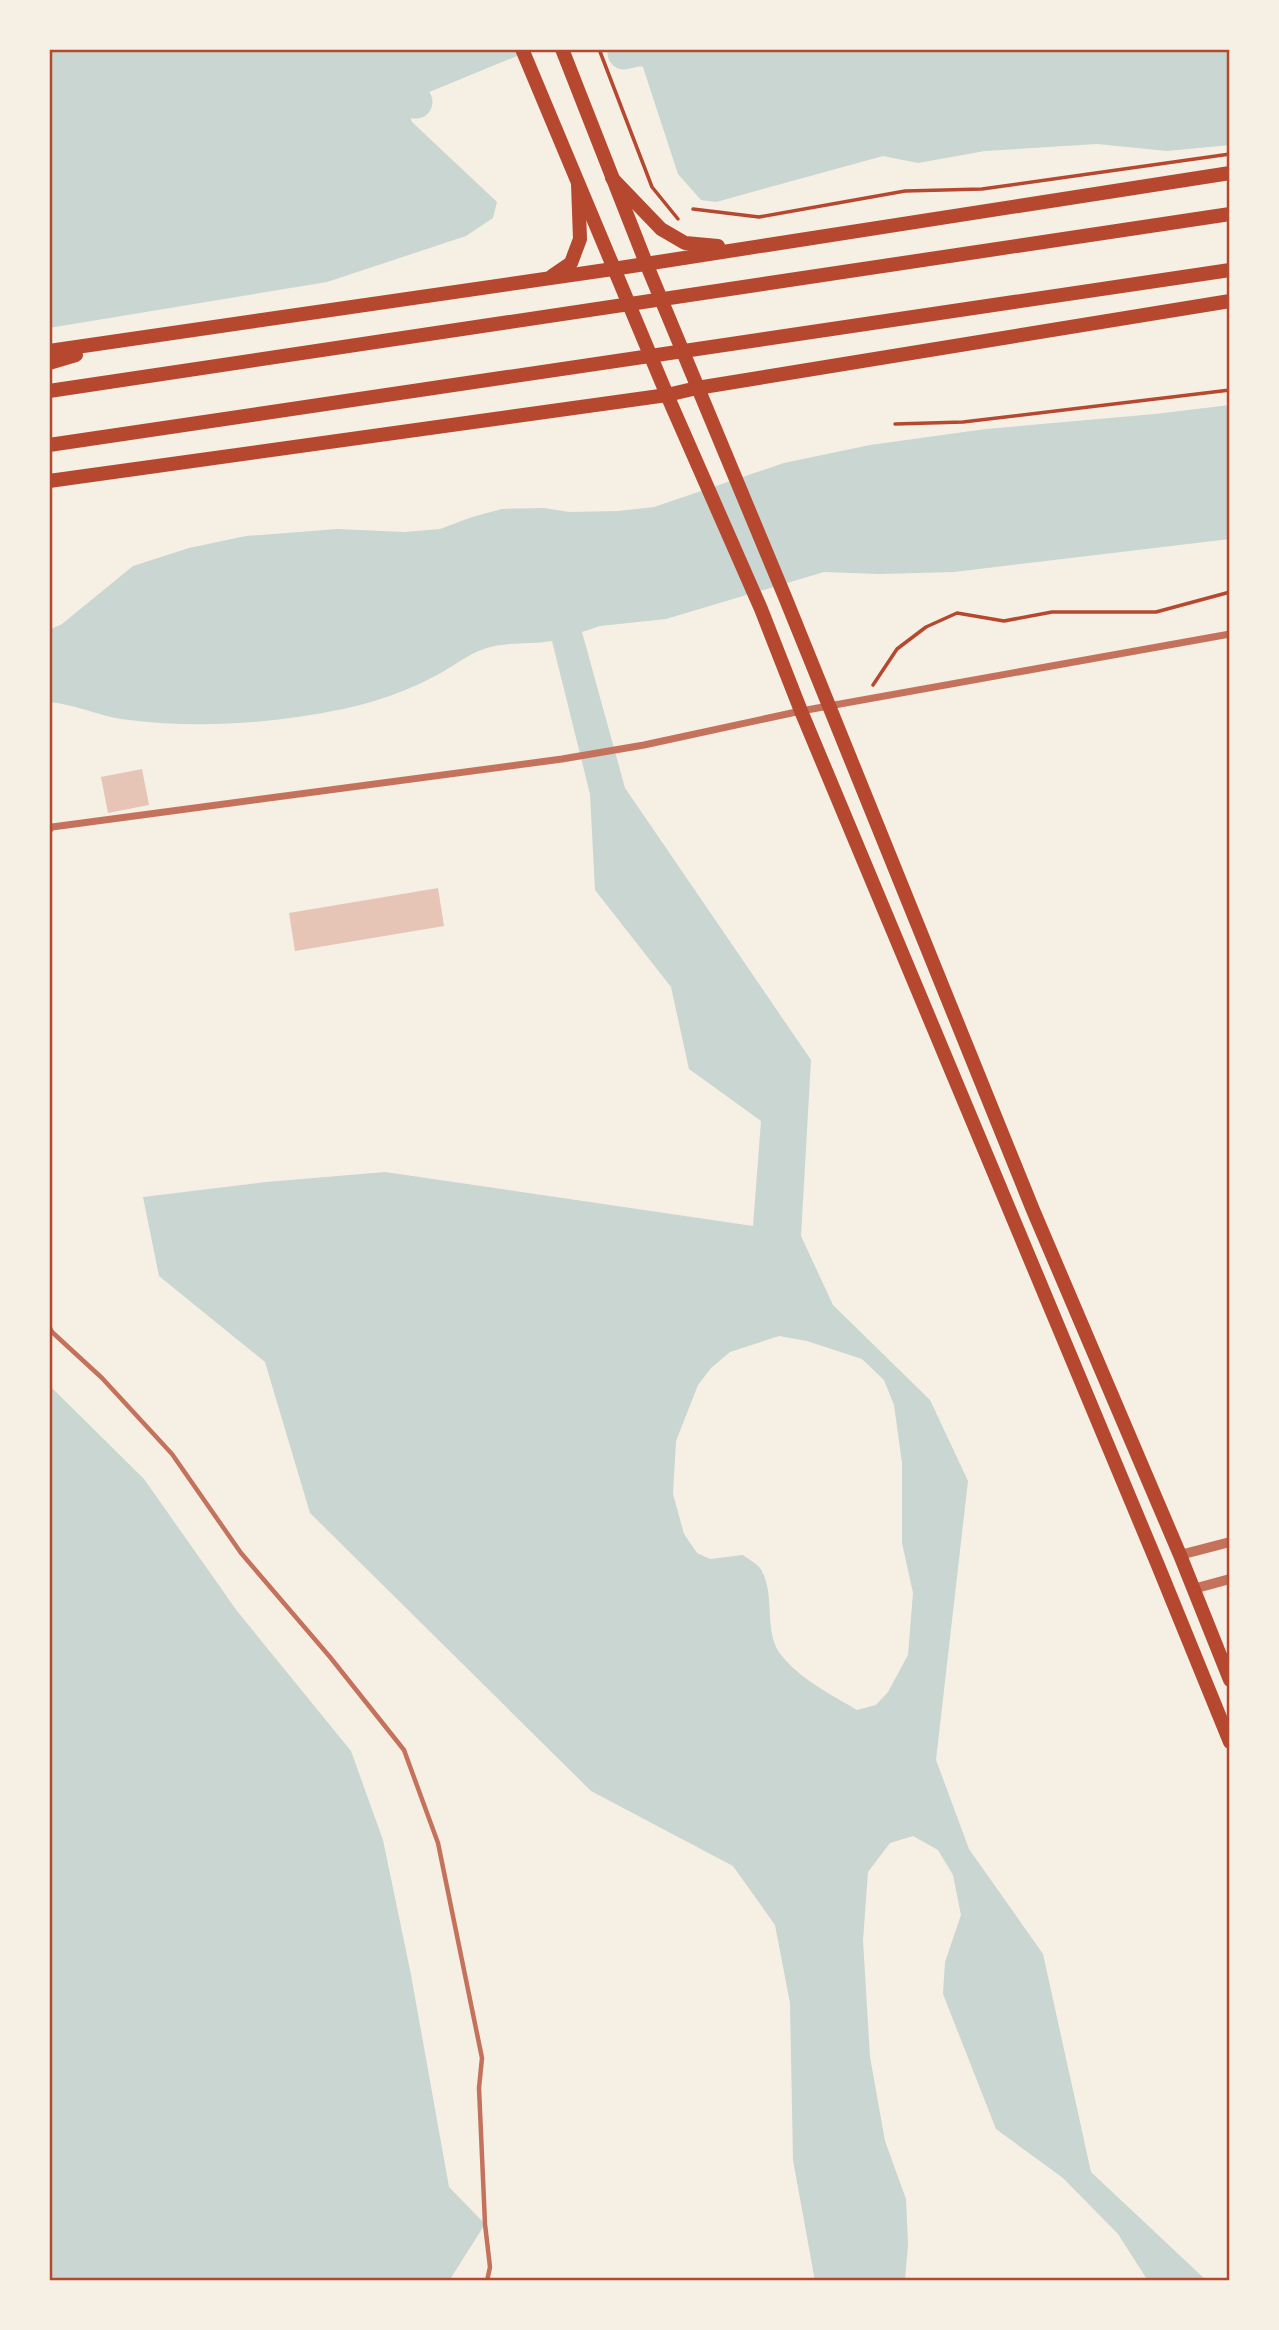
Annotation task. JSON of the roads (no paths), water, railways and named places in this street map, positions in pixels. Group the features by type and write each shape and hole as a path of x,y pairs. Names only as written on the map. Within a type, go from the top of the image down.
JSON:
{"main road":[{"path":"522,49 613,269 761,609 1230,1742"},
{"path":"562,49 646,263 830,707 1033,1210 1180,1555 1230,1680"},
{"path":"49,352 613,269 1230,173"},
{"path":"612,178 661,229 685,243 744,248"},
{"path":"548,278 571,263 580,239 578,184"},
{"path":"49,391 1230,214"},
{"path":"49,445 1230,270"},
{"path":"49,481 667,395 1230,301"},
{"path":"49,363 121,341"}],"street":[{"path":"49,830 52,827 562,759 644,745 801,711 1230,634"},
{"path":"1180,1555 1230,1542"},
{"path":"1193,1589 1230,1579"}],"lane":[{"path":"49,1326 52,1332 102,1378 172,1454 241,1553 330,1657 404,1750 438,1843 482,2058 479,2088 485,2224 490,2267 487,2281"}],"waterway":[{"path":"624,53 637,50 681,50"},
{"path":"360,93 416,102"}]}
